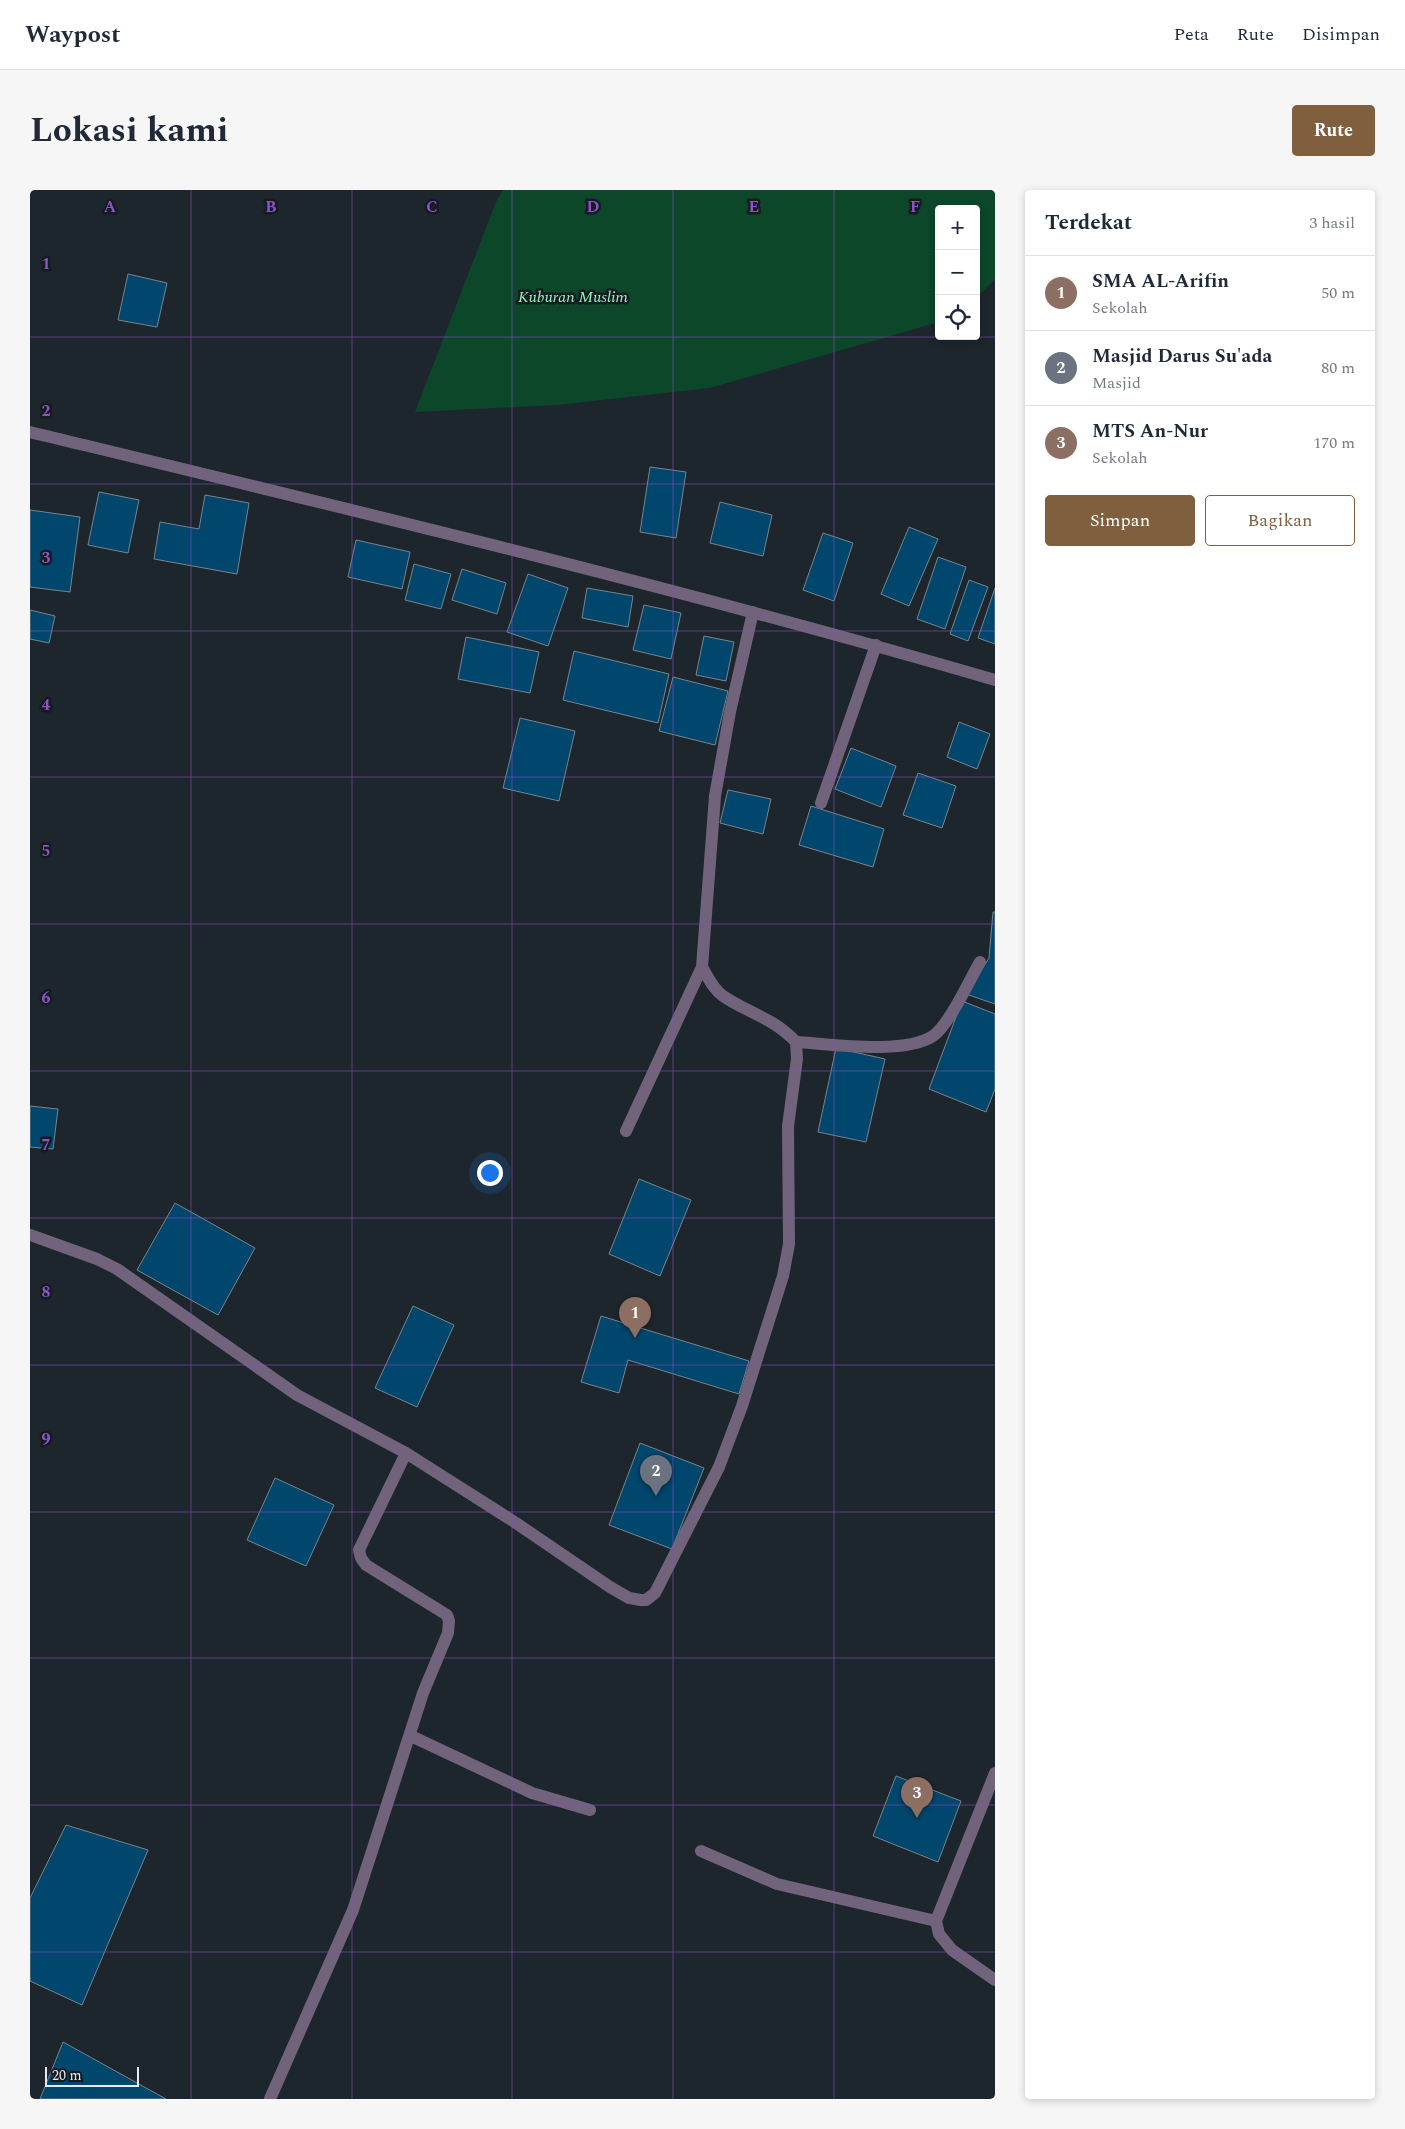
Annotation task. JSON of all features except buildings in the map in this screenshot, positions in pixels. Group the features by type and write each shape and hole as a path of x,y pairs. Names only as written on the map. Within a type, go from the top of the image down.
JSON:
{"street":[{"path":"30,432 517,551 876,645 995,680"},
{"path":"626,1131 702,967 715,796 730,712 753,612"},
{"path":"822,803 876,645"},
{"path":"702,967 714,987 723,996 781,1028 796,1042 878,1047 912,1045 933,1036 945,1023 980,962"},
{"path":"30,1235 97,1259 116,1269 297,1395 406,1453 516,1522 616,1590 630,1598 646,1600 655,1593 718,1467 742,1406 783,1276 789,1244 788,1126 797,1059 796,1042"},
{"path":"270,2099 353,1910 411,1736 423,1693 448,1633 449,1621 447,1615 366,1565 361,1558 359,1550 406,1453"},
{"path":"411,1736 532,1792 590,1810"},
{"path":"995,1773 936,1921 938,1934 952,1950 995,1980"},
{"path":"701,1852 777,1884 936,1921"}],"green space":[{"name":"Kuburan Muslim","path":"503,190 995,190 995,279 980,294 980,205 935,205 935,323 710,388 557,405 415,412 496,202"}],"place":[{"name":"SMA AL-Arifin","path":"635,1338"},
{"name":"Masjid Darus Su'ada","path":"656,1496"},
{"name":"MTS An-Nur","path":"917,1818"}]}
